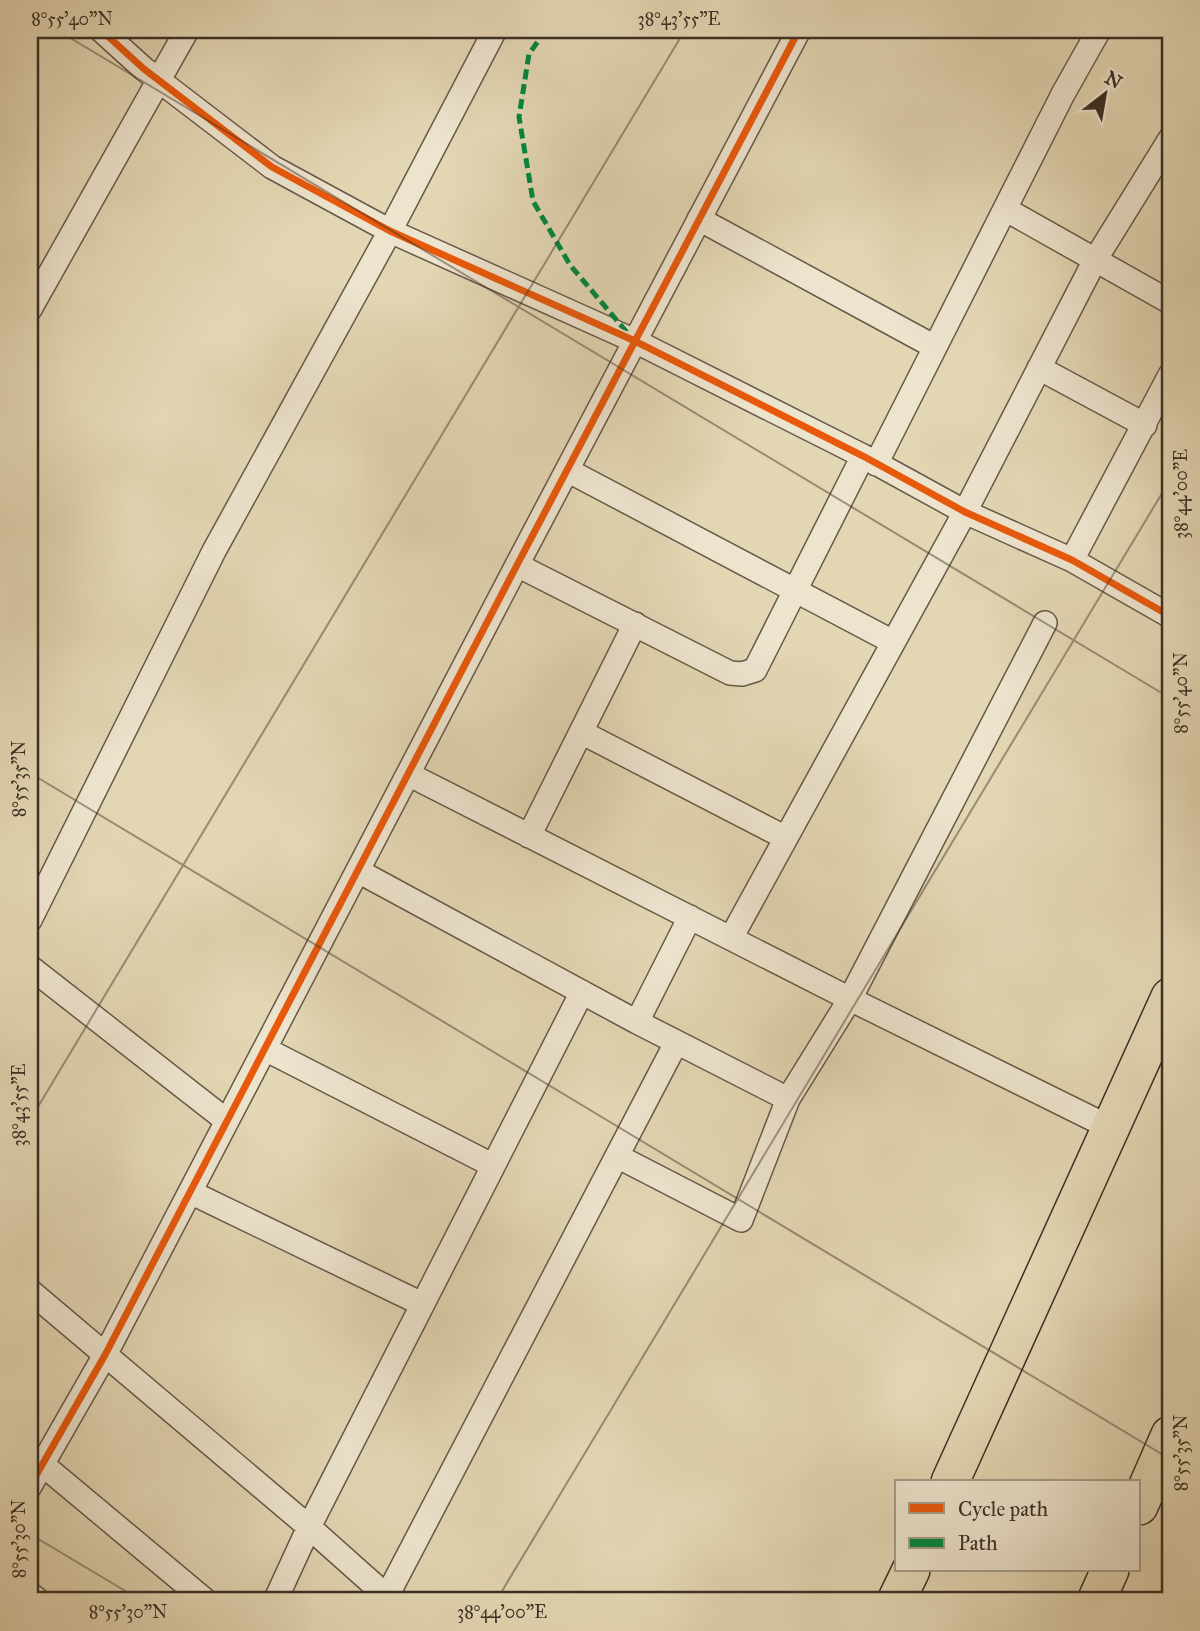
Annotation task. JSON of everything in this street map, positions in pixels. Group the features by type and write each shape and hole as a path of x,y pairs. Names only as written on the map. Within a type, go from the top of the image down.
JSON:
{"highway":[{"path":"951,1480 1170,997"},
{"path":"1140,1504 1170,1435"},
{"path":"896,1601 910,1572"},
{"path":"1096,1601 1109,1572"}],"street":[{"path":"101,30 158,80 272,167 390,231 635,341 870,460 965,512 1072,561 1170,616"},
{"path":"30,309 187,30"},
{"path":"30,920 214,551 390,231 495,30"},
{"path":"30,1486 36,1459 105,1355 799,30"},
{"path":"517,565 730,673 743,674 755,670 795,590 935,346 1063,94 1099,30"},
{"path":"731,938 965,512 1095,260 1170,139"},
{"path":"1005,209 1170,302"},
{"path":"699,219 935,346"},
{"path":"1039,368 1145,425"},
{"path":"1072,561 1170,375"},
{"path":"567,470 893,642"},
{"path":"617,1156 741,1220 788,1099 850,999 1045,623"},
{"path":"529,836 635,624"},
{"path":"581,732 786,838"},
{"path":"408,774 850,999 1111,1128"},
{"path":"358,871 676,1043 788,1099"},
{"path":"637,1022 690,917"},
{"path":"30,967 228,1121"},
{"path":"275,1601 309,1527 582,992"},
{"path":"30,1291 390,1599 676,1043"},
{"path":"265,1049 492,1165"},
{"path":"190,1192 422,1304"},
{"path":"36,1459 206,1601"},
{"path":"30,1594 39,1601"}],"marked path":[{"path":"546,30 529,54 519,117 533,201 570,265 630,336"}],"cycle path":[{"path":"101,30 144,69 272,167 390,231 635,341 863,456 965,512 1072,560 1170,616"},
{"path":"30,1486 105,1355 799,30"}]}
